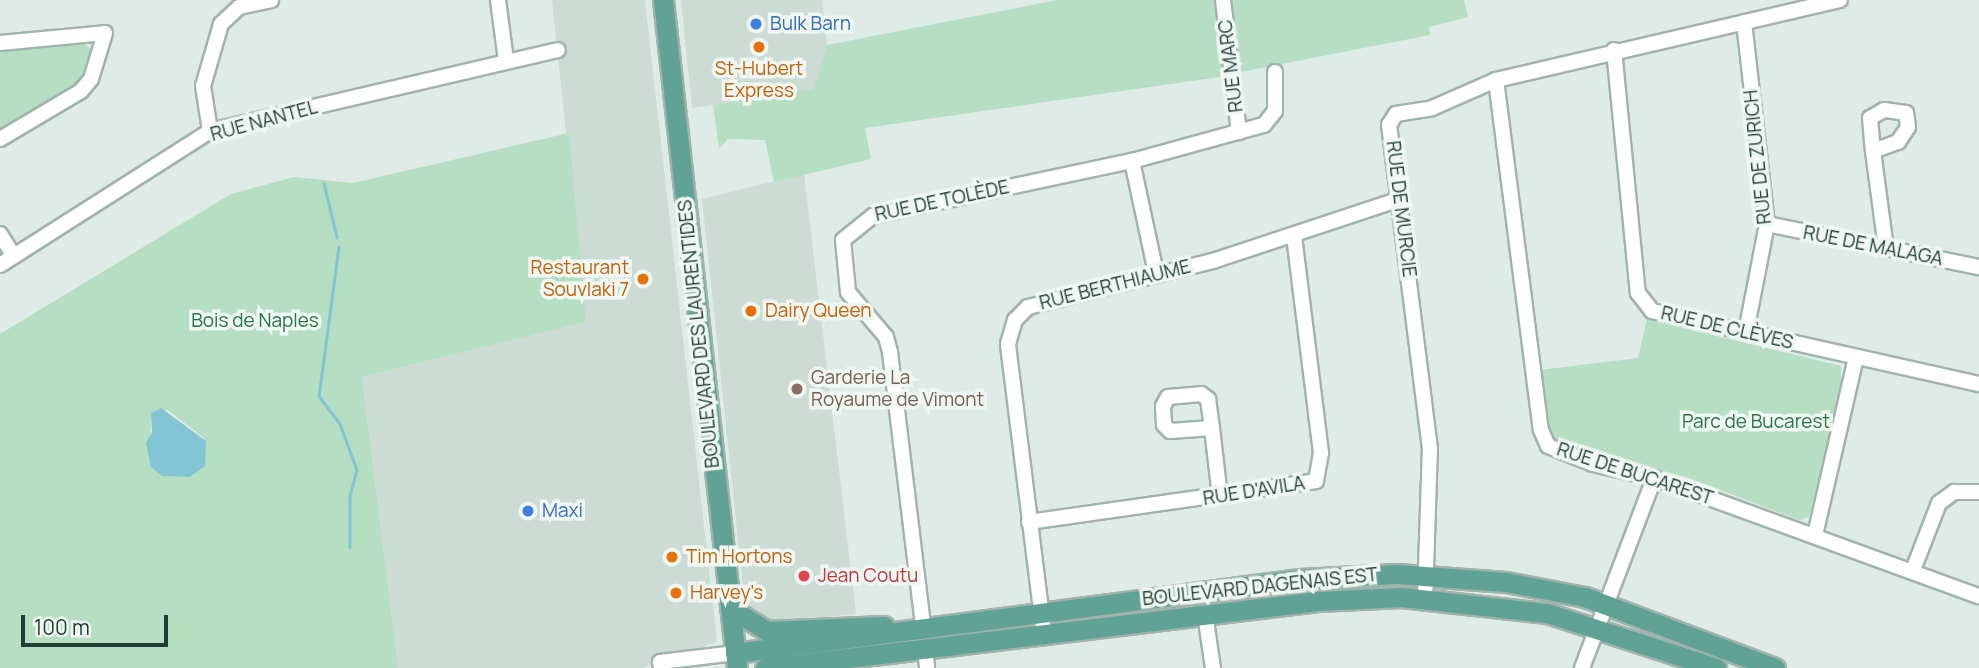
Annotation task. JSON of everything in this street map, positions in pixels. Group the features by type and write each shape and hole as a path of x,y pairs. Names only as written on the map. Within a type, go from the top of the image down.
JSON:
{"main road":[{"name":"BOULEVARD DES LAURENTIDES","path":"663,0 736,660"},
{"name":"BOULEVARD DAGENAIS EST","path":"736,660 916,626 1317,577 1426,575 1520,584 1606,603 1775,668"},
{"name":"BOULEVARD DAGENAIS EST","path":"774,667 926,658 1044,634 1338,599 1425,598 1508,606 1597,627 1716,668"},
{"path":"730,608 767,631 852,624 916,626"}],"street":[{"path":"211,131 203,86 221,24 239,7 271,0"},
{"path":"498,0 506,61"},
{"name":"RUE MARC","path":"1223,0 1239,132"},
{"name":"RUE DE MURCIE","path":"1425,598 1430,449 1389,125 1396,114 1432,108 1496,80 1614,50 1840,0"},
{"name":"RUE DE ZURICH","path":"1744,22 1767,224 1746,332"},
{"path":"0,43 105,33 91,79 80,91 0,139"},
{"name":"RUE NANTEL","path":"0,265 211,131 558,50"},
{"name":"RUE DE CLÈVES","path":"1614,50 1638,293 1652,311 1979,384"},
{"name":"RUE DE TOLÈDE","path":"916,626 890,352 886,337 848,292 843,240 873,216 1132,161 1264,125 1276,111 1275,72"},
{"name":"RUE DE BUCAREST","path":"1496,80 1541,430 1558,453 1654,478 1979,596"},
{"path":"1873,151 1886,248"},
{"path":"1132,161 1156,273"},
{"name":"RUE BERTHIAUME","path":"1044,634 1008,344 1015,320 1028,307 1294,236 1400,199"},
{"name":"RUE DE MALAGA","path":"1767,224 1979,267"},
{"path":"0,234 14,256"},
{"name":"RUE D'AVILA","path":"1029,522 1304,487 1321,473 1294,236"},
{"path":"1815,535 1856,358"},
{"path":"1212,428 1220,497"},
{"path":"1582,668 1654,478"},
{"path":"1913,570 1939,503 1954,492 1979,492"},
{"path":"1205,614 1213,668"},
{"path":"661,665 736,660"}],"shaded area":[{"path":"552,0 645,0 717,642 642,668 398,668 362,377 586,322"},
{"path":"681,0 822,0 827,45 815,89 692,108"},
{"path":"804,174 856,614 763,623 745,606 702,199"}],"green space":[{"path":"1057,0 1217,0 1226,76 865,128 871,159 774,182 765,140 728,139 719,149 713,105 814,89 827,45"},
{"path":"1232,0 1464,0 1468,17 1429,27 1430,35 1241,72"},
{"path":"80,40 92,50 82,80 0,131 0,50"},
{"name":"Bois de Naples","path":"569,133 586,322 362,377 398,668 0,668 0,334 231,194 294,177 353,183","holes":["168,410 204,438 205,466 190,477 162,476 150,452 151,413"]},
{"name":"Parc de Bucarest","path":"1647,319 1841,366 1841,392 1809,517 1799,520 1686,477 1590,454 1552,438 1540,370 1638,358"},
{"path":"1367,585 1056,624 1056,618 1298,588"}],"water":[{"path":"161,408 206,441 205,466 190,477 162,476 151,467 146,443 152,432 151,413"}],"waterway":[{"path":"324,183 337,237"},
{"path":"339,247 319,396 340,424 357,470 350,497 350,547"}],"place":[{"name":"Bulk Barn","path":"756,24"},
{"name":"St-Hubert Express","path":"759,47"},
{"name":"Restaurant Souvlaki 7","path":"643,279"},
{"name":"Dairy Queen","path":"751,311"},
{"name":"Garderie La Royaume de Vimont","path":"797,389"},
{"name":"Maxi","path":"528,511"},
{"name":"Tim Hortons","path":"672,557"},
{"name":"Jean Coutu","path":"804,576"},
{"name":"Harvey's","path":"676,593"}]}
